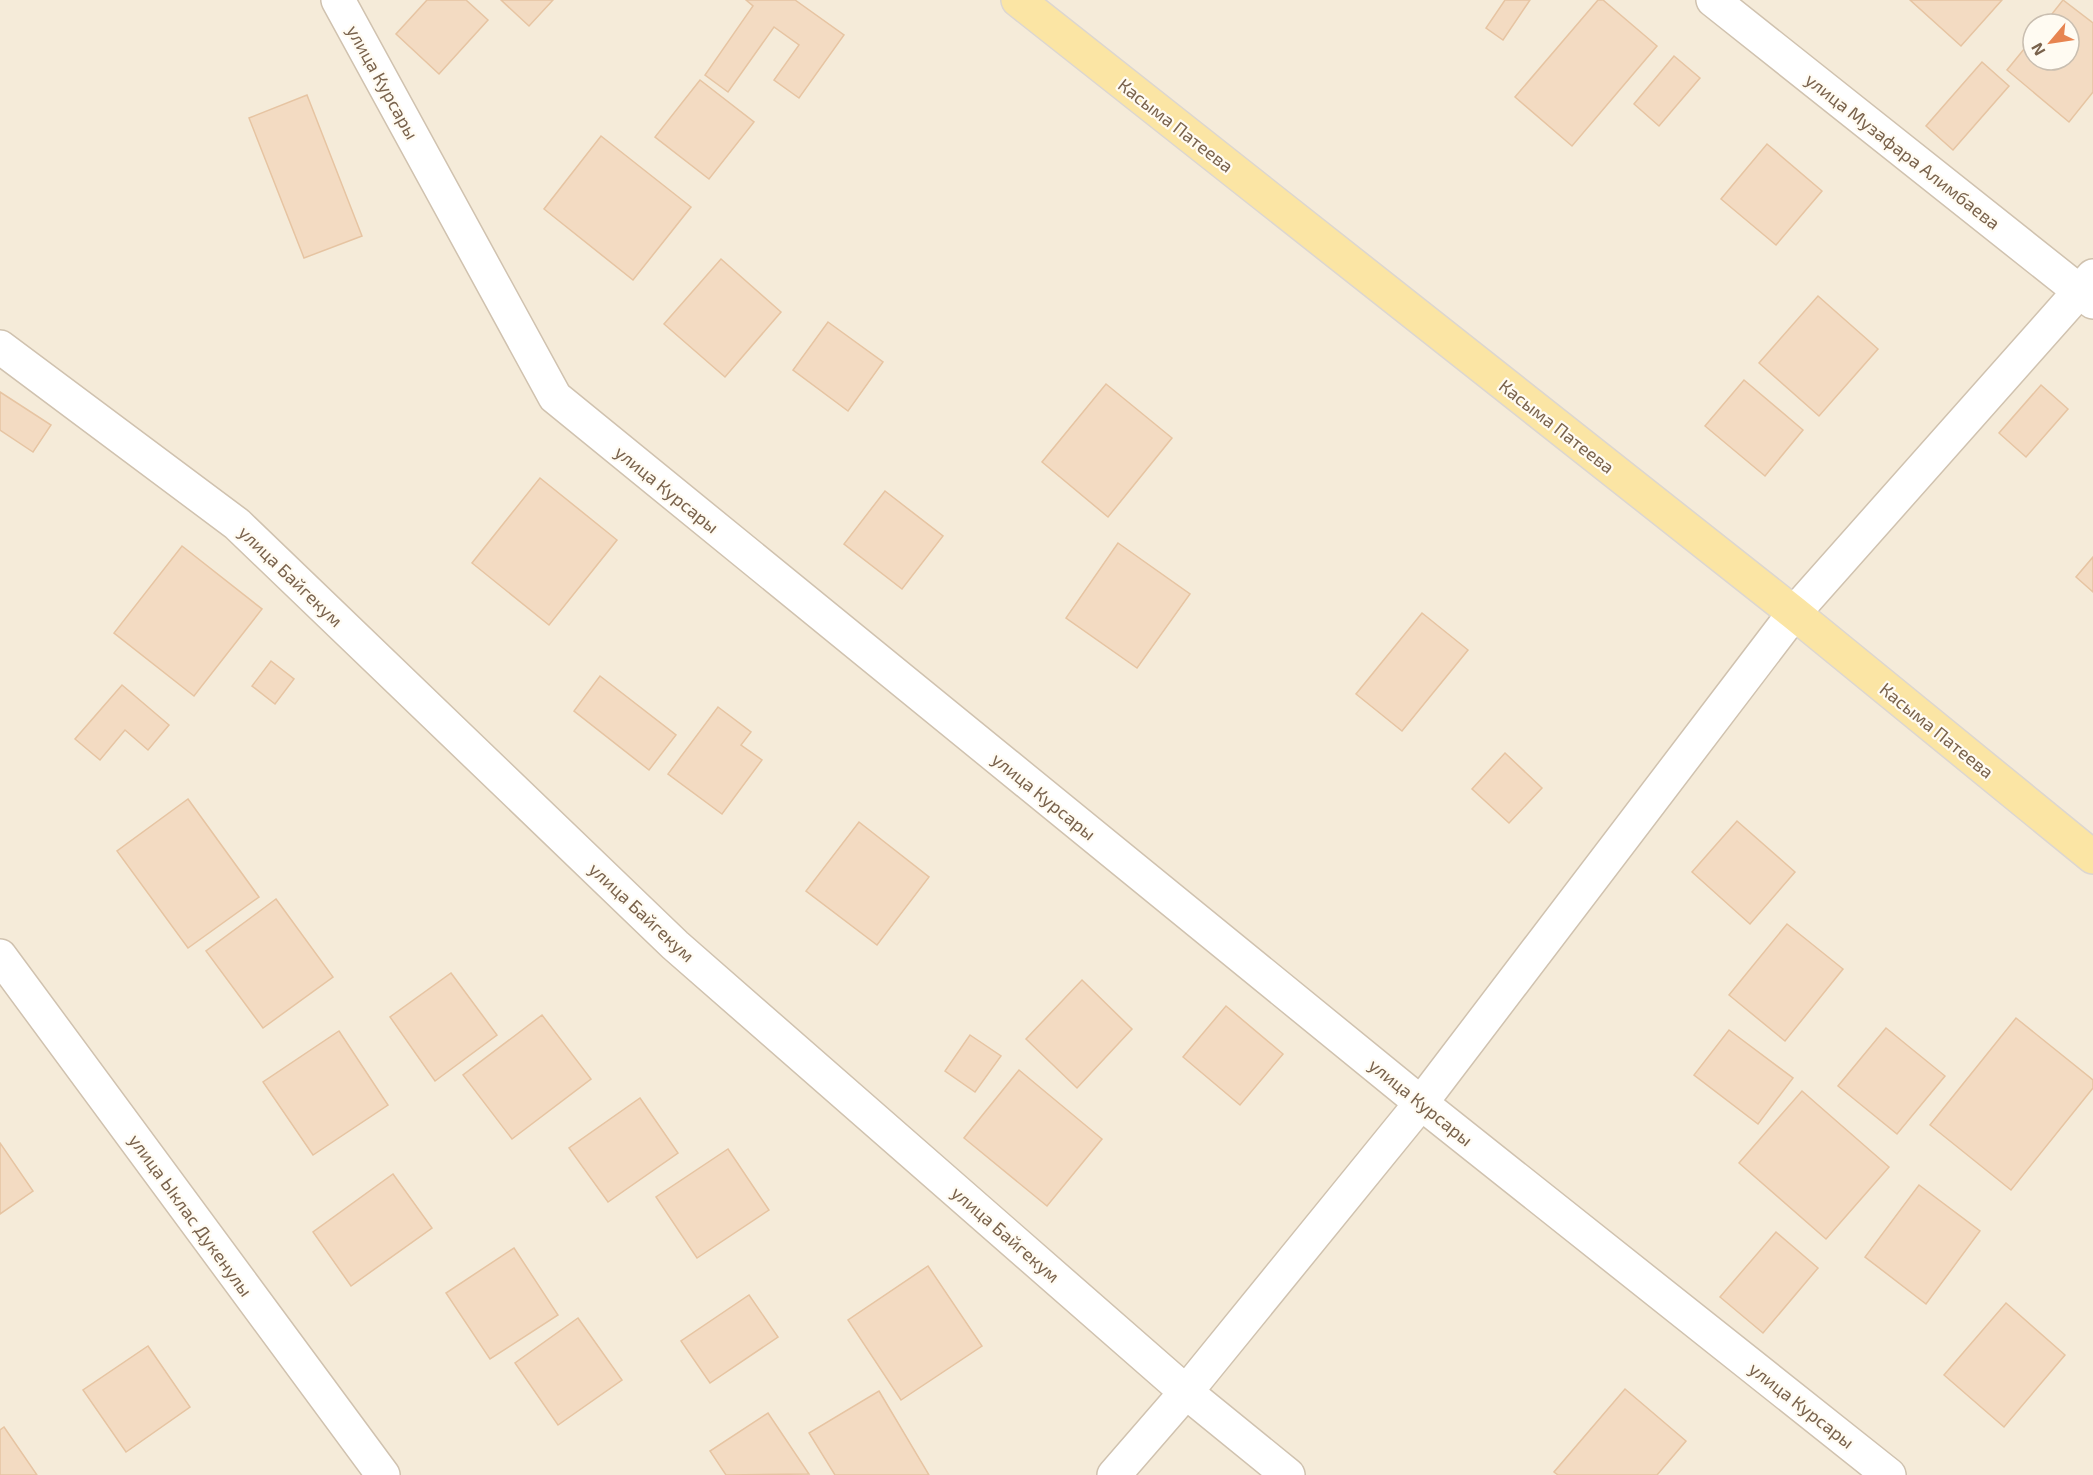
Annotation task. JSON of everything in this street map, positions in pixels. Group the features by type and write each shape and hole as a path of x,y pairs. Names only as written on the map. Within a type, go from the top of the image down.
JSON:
{"main road":[{"name":"Касыма Патеева","path":"1018,0 1794,613 2093,857"}],"street":[{"name":"улица Курсары","path":"338,0 555,398 1422,1103 1889,1475"},
{"name":"улица Музафара Алимбаева","path":"1713,0 2089,290"},
{"path":"1114,1475 1186,1392 1422,1103 1794,613 2089,290"},
{"name":"улица Байгекум","path":"0,347 237,524 675,945 1186,1392 1288,1475"},
{"name":"улица Ыклас Дукенулы","path":"0,956 383,1475"}],"shaded area":[{"path":"0,0 2093,0 2093,1475 0,1475"}],"building":[{"path":"427,0 466,0 488,20 439,74 396,34"},
{"path":"501,0 553,0 529,26"},
{"path":"746,0 795,0 844,35 799,98 774,80 799,45 774,27 728,92 705,75 753,6"},
{"path":"1505,0 1530,0 1503,40 1486,28"},
{"path":"1598,0 1603,0 1657,46 1572,146 1515,97"},
{"path":"1910,0 2002,0 1961,46"},
{"path":"2063,0 2079,12 2054,12"},
{"path":"2081,14 2093,23 2093,92 2069,122 2007,70 2021,53 2021,72 2081,72"},
{"path":"1674,56 1700,78 1659,126 1634,104"},
{"path":"1982,62 2009,86 1953,150 1926,126"},
{"path":"700,80 754,122 709,179 655,137"},
{"path":"307,95 362,236 304,258 249,118"},
{"path":"601,136 691,207 633,280 544,209"},
{"path":"1767,144 1822,191 1776,245 1721,199"},
{"path":"721,259 781,312 725,377 664,324"},
{"path":"1818,296 1878,349 1819,416 1759,363"},
{"path":"828,322 883,362 848,411 793,370"},
{"path":"1744,380 1803,430 1765,476 1705,426"},
{"path":"1106,384 1172,438 1108,517 1042,462"},
{"path":"2041,385 2068,409 2026,457 1999,433"},
{"path":"0,392 51,425 33,452 0,430"},
{"path":"540,478 617,540 549,625 472,563"},
{"path":"885,491 943,536 902,589 844,544"},
{"path":"1118,543 1190,594 1137,668 1066,618"},
{"path":"182,546 262,609 194,696 114,633"},
{"path":"2093,557 2093,592 2076,577"},
{"path":"1422,613 1468,650 1402,731 1356,694"},
{"path":"271,661 294,679 275,704 252,686"},
{"path":"600,676 676,735 649,770 574,711"},
{"path":"122,685 169,725 148,750 125,730 100,760 75,739"},
{"path":"718,707 751,732 741,745 762,760 722,814 668,774"},
{"path":"1505,753 1542,788 1509,823 1472,789"},
{"path":"188,799 259,897 188,948 117,851"},
{"path":"1737,821 1795,872 1750,924 1692,872"},
{"path":"859,822 929,877 877,945 806,891"},
{"path":"276,899 333,977 263,1028 206,951"},
{"path":"1787,924 1843,969 1785,1041 1729,995"},
{"path":"451,973 497,1035 435,1081 390,1017"},
{"path":"1082,980 1132,1029 1077,1088 1026,1039"},
{"path":"1226,1006 1283,1054 1240,1105 1183,1057"},
{"path":"542,1015 591,1079 512,1139 463,1075"},
{"path":"2016,1018 2093,1080 2093,1088 2011,1190 1930,1125"},
{"path":"1886,1028 1945,1076 1897,1134 1838,1086"},
{"path":"1729,1030 1793,1078 1758,1124 1694,1075"},
{"path":"339,1031 388,1105 313,1155 263,1082"},
{"path":"970,1035 1001,1056 975,1092 945,1071"},
{"path":"1019,1070 1102,1139 1047,1206 964,1138"},
{"path":"1802,1091 1889,1167 1826,1239 1739,1163"},
{"path":"640,1098 678,1153 608,1202 569,1148"},
{"path":"0,1143 33,1191 0,1214"},
{"path":"728,1149 769,1210 697,1258 656,1197"},
{"path":"393,1174 432,1228 351,1286 313,1232"},
{"path":"1919,1185 1980,1231 1926,1304 1865,1257"},
{"path":"1776,1232 1818,1268 1763,1333 1720,1297"},
{"path":"514,1248 558,1315 490,1359 446,1293"},
{"path":"928,1266 982,1346 901,1400 848,1320"},
{"path":"749,1295 778,1337 710,1383 681,1341"},
{"path":"2006,1303 2065,1355 2004,1427 1944,1375"},
{"path":"578,1318 622,1380 558,1425 515,1363"},
{"path":"148,1346 190,1407 126,1452 83,1390"},
{"path":"1625,1389 1686,1441 1657,1475 1558,1475 1554,1472"},
{"path":"879,1391 929,1475 835,1475 809,1433"},
{"path":"768,1413 809,1474 726,1475 710,1451"},
{"path":"4,1427 37,1475 0,1475 0,1430"}]}
